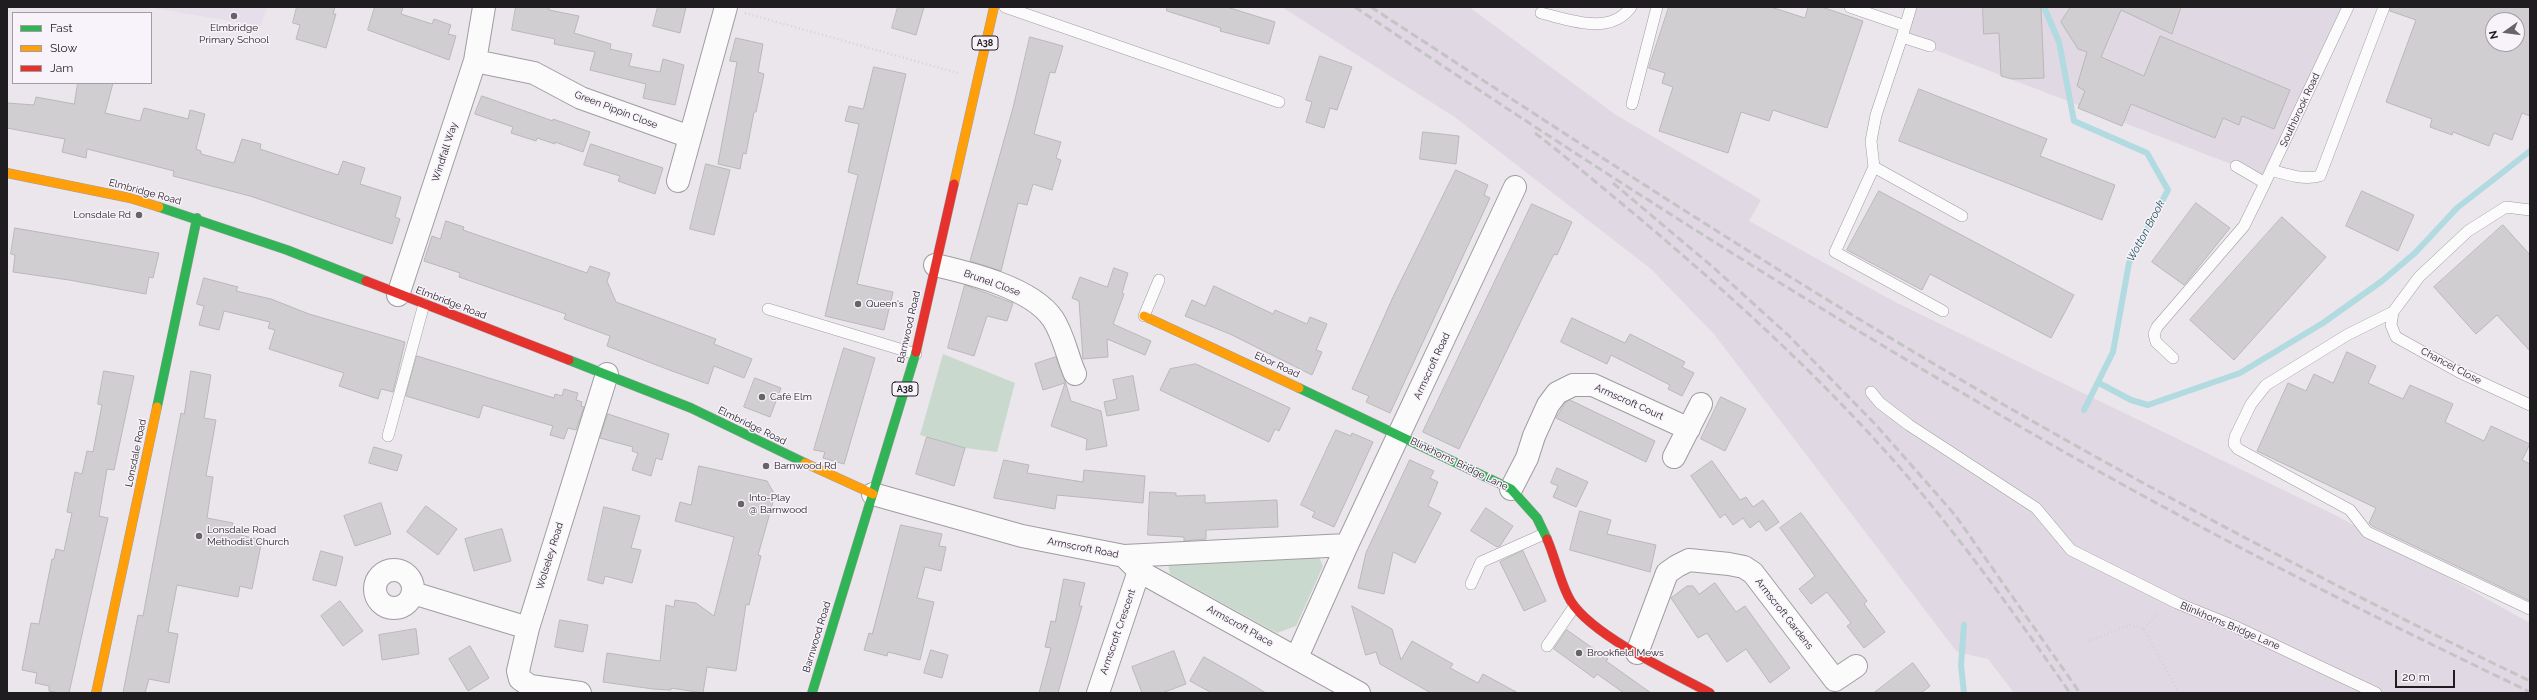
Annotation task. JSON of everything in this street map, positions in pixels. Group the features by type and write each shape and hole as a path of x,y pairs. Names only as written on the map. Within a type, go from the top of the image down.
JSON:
{"street":[{"name":"Windfall Way","path":"398,294 475,61 484,7"},
{"path":"678,181 726,7"},
{"name":"Barnwood Road","path":"812,693 916,354 976,79 994,7"},
{"name":"Green Pippin Close","path":"475,61 534,73 581,98 690,137"},
{"name":"Elmbridge Road","path":"7,174 130,198 197,218 287,250 691,408 835,478 873,494"},
{"name":"Armscroft Road","path":"1297,657 1347,545 1515,187"},
{"name":"Lonsdale Road","path":"96,693 197,218"},
{"name":"Brunel Close","path":"935,265 1005,286 1033,301 1053,318 1065,343 1075,374"},
{"name":"Ebor Road","path":"1144,316 1400,434"},
{"name":"Wolseley Road","path":"580,693 530,686 520,679 518,671 528,628 607,374"},
{"name":"Armscroft Court","path":"1511,489 1527,458 1534,436 1548,405 1557,393 1573,385 1593,385 1689,429"},
{"path":"1674,457 1701,404"},
{"name":"Blinkhorns Bridge Lane","path":"1400,434 1511,489 1536,518 1574,607 1584,619 1637,653 1710,693"},
{"name":"Armscroft Road","path":"873,494 1022,536 1131,564 1347,545"},
{"name":"Armscroft Gardens","path":"1637,653 1667,573 1689,560 1744,567 1753,573 1835,680 1856,666"},
{"name":"Armscroft Place","path":"1131,564 1359,693"},
{"name":"Armscroft Crescent","path":"1098,693 1131,564"},
{"path":"413,593 528,628"}],"lane":[{"path":"1006,7 1279,102"},
{"path":"1541,13 1592,25 1608,22 1626,13 1631,7"},
{"path":"1632,104 1657,7"},
{"path":"1850,7 1903,31 1930,46"},
{"path":"1911,7 1876,115 1871,141 1874,167 1835,252 1943,311"},
{"name":"Southbrook Road","path":"2173,358 2156,342 2154,334 2157,327 2244,226 2348,7"},
{"path":"2271,170 2309,179 2320,176 2384,7"},
{"path":"2236,166 2265,183"},
{"path":"1874,167 1962,216"},
{"path":"2530,210 2506,207 2468,231 2418,277 2394,312 2347,335 2266,385 2251,404 2235,437 2234,444 2238,449 2350,510 2367,532 2530,609"},
{"path":"1144,316 1159,280"},
{"path":"388,436 424,304"},
{"path":"768,309 916,354"},
{"name":"Chancel Close","path":"2394,312 2391,325 2396,337 2458,372 2530,405"},
{"path":"1871,392 1880,403 1909,425 2036,508 2071,550 2177,603"},
{"path":"1471,584 1481,562 1544,534"},
{"name":"Blinkhorns Bridge Lane","path":"2177,603 2234,626 2376,693"},
{"path":"1547,646 1574,607"}],"path":[{"path":"726,7 976,79"},
{"name":"Blinkhorns Bridge Lane","path":"2144,629 2163,607 2177,603"},
{"path":"2089,641 2130,625 2144,629 2179,693"}],"shaded area":[{"name":"Elmbridge Primary School","path":"148,7 268,7 260,26"},
{"path":"1282,7 1469,7 1616,115 1761,200 1749,221 1895,302 2339,517 2530,623 2530,693 2014,693 1988,659 1957,652 1714,334 1651,269 1456,118"},
{"path":"1911,7 2348,7 2265,183 2236,166 1902,37"}],"green space":[{"path":"943,354 1015,383 997,452 965,448 920,435"},
{"path":"1319,557 1323,566 1296,626 1277,633 1170,574 1168,564"}],"building":[{"path":"297,7 335,7 333,14 336,14 326,48 296,39 300,25 293,23"},
{"path":"375,7 403,7 401,14 432,24 434,19 451,25 448,34 456,36 449,60 368,30"},
{"path":"516,7 549,7 549,10 579,16 574,33 611,44 610,49 632,54 629,66 660,72 663,59 684,65 675,105 643,98 646,84 590,70 595,52 554,44 555,39 512,30"},
{"path":"658,7 686,7 680,33 653,26"},
{"path":"898,7 924,7 916,35 892,28"},
{"path":"1167,7 1227,7 1275,22 1269,44 1220,31 1221,28 1167,11"},
{"path":"1669,7 1771,7 1805,18 1808,7 1822,7 1863,21 1827,128 1773,110 1769,121 1741,112 1728,153 1659,131 1673,87 1662,83 1665,73 1649,68"},
{"path":"1983,7 2041,7 2044,78 2012,79 2001,76 1999,33 1984,34"},
{"path":"2071,7 2181,7 2172,34 2121,10 2101,57 2144,76 2160,36 2290,90 2274,129 2242,116 2239,125 2223,118 2215,138 2131,104 2122,126 2078,108 2085,91 2077,86 2087,52 2078,49 2061,22"},
{"path":"2391,7 2530,7 2530,116 2522,113 2512,140 2494,133 2489,146 2453,132 2452,135 2430,127 2432,119 2386,102 2416,20 2390,11"},
{"path":"1030,37 1063,46 1055,73 1050,72 1034,134 1061,142 1056,158 1061,160 1052,190 1033,184 1027,205 1018,203 1001,271 970,261 1013,108"},
{"path":"736,38 763,44 758,72 764,74 756,112 754,112 746,154 743,153 740,169 718,164 737,62 730,61"},
{"path":"1320,56 1352,67 1337,110 1330,108 1324,128 1306,122 1312,102 1306,100"},
{"path":"874,67 906,74 857,284 893,292 884,330 825,316 858,175 848,172 859,124 845,121 849,106 863,109"},
{"path":"78,84 113,84 105,113 140,121 144,108 188,119 190,110 205,114 196,149 201,151 201,154 234,163 242,139 261,144 260,149 338,175 343,161 365,168 360,184 401,197 395,217 400,219 392,244 250,196 173,176 174,171 87,149 86,158 62,152 65,139 7,128 7,103 34,105 36,97 74,104"},
{"path":"1919,89 2047,139 2040,156 2115,185 2102,220 1899,141"},
{"path":"482,96 553,121 553,119 590,132 583,152 555,142 555,144 537,138 536,141 511,133 513,127 475,114"},
{"path":"1423,132 1459,136 1456,164 1420,159"},
{"path":"591,144 663,168 655,194 618,181 620,176 584,165"},
{"path":"706,164 730,170 714,235 690,229"},
{"path":"1456,170 1488,185 1484,195 1490,198 1390,413 1366,402 1369,396 1352,389 1393,297"},
{"path":"1879,191 2074,295 2051,338 1930,274 1922,290 1847,250"},
{"path":"2362,191 2414,215 2398,251 2346,226"},
{"path":"2196,203 2230,228 2184,285 2152,262"},
{"path":"1532,204 1572,222 1557,255 1554,254 1538,286 1459,449 1423,432"},
{"path":"2282,217 2326,257 2234,360 2190,320"},
{"path":"446,221 464,227 463,230 587,273 590,266 610,273 607,281 616,302 716,339 714,344 752,359 744,378 714,366 708,384 672,371 607,346 610,336 564,319 566,314 459,277 460,273 424,261 432,236 440,239"},
{"path":"2503,225 2530,255 2530,351 2497,315 2476,334 2434,287"},
{"path":"15,228 159,253 153,278 149,277 146,294 69,280 13,272 15,255 11,254"},
{"path":"1114,268 1128,273 1122,293 1124,294 1113,324 1151,341 1145,355 1107,339 1108,357 1083,359 1079,301 1072,298 1080,277 1107,287"},
{"path":"204,278 238,287 236,291 271,299 309,314 405,342 393,392 381,389 378,399 339,386 344,373 269,349 275,330 268,328 270,322 224,311 219,330 199,325 204,306 197,304"},
{"path":"965,285 1013,303 1007,321 987,316 974,356 948,348"},
{"path":"1214,286 1273,314 1275,310 1307,324 1310,317 1327,324 1316,350 1322,352 1312,375 1230,334 1185,316 1192,300 1205,306"},
{"path":"1572,318 1625,343 1630,334 1685,362 1682,367 1694,373 1682,396 1668,389 1670,385 1611,355 1607,364 1561,342"},
{"path":"844,348 875,358 844,464 823,458 825,452 814,450"},
{"path":"2347,352 2376,366 2368,383 2403,399 2410,385 2453,404 2445,422 2484,441 2491,426 2530,444 2522,460 2530,464 2530,601 2372,526 2369,523 2376,508 2257,451 2288,383 2306,391 2314,374 2333,383"},
{"path":"417,356 554,398 555,394 562,396 564,389 578,393 576,400 582,402 581,406 584,407 576,430 568,428 564,439 550,435 553,426 483,405 479,418 406,396"},
{"path":"1056,357 1065,381 1071,401 1101,411 1107,446 1086,450 1087,439 1051,426 1065,383 1043,390 1035,364"},
{"path":"1196,364 1290,408 1279,431 1275,429 1269,442 1160,390 1170,369"},
{"path":"104,371 134,376 114,470 107,469 99,516 108,518 69,693 59,693 49,691 49,686 35,683 37,673 22,670 31,623 39,624 52,559 54,559 56,549 64,551 72,513 67,512 75,472 82,474 87,451 93,452 102,405 98,404"},
{"path":"191,371 211,375 204,418 216,420 206,476 213,477 207,518 233,523 231,533 262,540 252,589 240,586 238,597 177,585 168,632 178,634 169,683 149,679 145,693 123,693 138,615 143,616 181,413 184,414"},
{"path":"1133,376 1139,410 1107,416 1104,402 1117,399 1113,380"},
{"name":"Café Elm","path":"755,378 781,388 770,417 744,407"},
{"path":"1721,397 1746,409 1725,451 1701,439"},
{"path":"1570,400 1655,441 1646,462 1556,418 1565,403"},
{"path":"608,414 669,434 662,460 656,458 651,476 632,470 638,453 632,451 633,447 600,438"},
{"path":"1336,430 1351,436 1352,433 1373,442 1334,527 1312,517 1315,512 1301,505"},
{"path":"927,437 965,448 954,486 916,474"},
{"path":"374,447 402,455 397,471 369,463"},
{"path":"1004,460 1029,465 1027,473 1083,482 1084,470 1145,476 1143,503 1057,495 1055,509 994,498"},
{"path":"1410,460 1434,471 1430,478 1438,482 1428,506 1441,513 1415,563 1393,552 1384,594 1358,588 1366,553"},
{"path":"1712,461 1740,500 1746,497 1753,507 1763,500 1779,522 1766,531 1759,521 1750,528 1743,518 1733,525 1725,514 1720,518 1691,476"},
{"path":"699,466 767,481 775,495 758,555 761,556 749,605 746,604 736,671 707,667 703,693 671,688 671,690 653,689 603,682 607,653 660,661 666,605 674,607 675,600 696,603 714,616 734,537 675,521 680,502 691,505"},
{"path":"1557,468 1588,482 1576,507 1553,497 1558,486 1551,483"},
{"path":"1150,492 1176,493 1176,496 1205,495 1205,503 1277,500 1278,527 1206,530 1206,539 1184,541 1184,537 1148,535"},
{"path":"381,503 391,534 355,546 344,516"},
{"path":"426,506 457,529 438,555 407,532"},
{"path":"604,507 640,516 631,548 641,550 632,583 605,576 603,584 588,580"},
{"path":"1486,508 1513,526 1500,546 1497,547 1471,531"},
{"path":"1580,511 1611,520 1607,534 1656,545 1650,572 1570,550"},
{"path":"1801,513 1867,601 1864,604 1885,632 1864,648 1847,626 1851,623 1827,592 1811,604 1799,589 1815,576 1780,528"},
{"path":"901,525 942,534 939,546 946,547 941,571 925,567 917,598 934,602 920,660 888,652 887,656 864,650 869,633 872,634"},
{"path":"502,529 511,561 474,571 465,539"},
{"path":"321,551 343,557 336,586 313,580"},
{"path":"1523,551 1546,601 1524,611 1500,562"},
{"path":"1064,579 1085,583 1079,606 1082,606 1058,693 1039,693 1051,648 1045,647 1051,621 1055,622"},
{"path":"1715,583 1736,612 1745,606 1790,668 1770,683 1746,649 1727,662 1707,633 1698,638 1671,598 1687,586 1693,586 1699,594"},
{"path":"340,601 363,631 343,646 321,616"},
{"path":"1352,606 1392,629 1401,660 1412,641 1453,664 1450,668 1478,683 1483,674 1518,693 1431,693 1380,664 1376,652 1366,655"},
{"path":"560,620 588,625 583,652 555,647"},
{"path":"416,629 419,654 382,660 379,635"},
{"name":"Brookfield Mews","path":"1567,630 1608,659 1606,661 1651,693 1624,693 1597,674 1594,678 1554,649"},
{"path":"470,646 489,678 468,691 449,659"},
{"path":"931,650 948,655 942,678 924,673"},
{"path":"1174,651 1186,684 1162,693 1142,693 1132,667"},
{"path":"1204,657 1266,693 1212,693 1190,681"},
{"path":"1913,663 1930,686 1921,693 1874,693"}],"waterway":[{"name":"Wotton Brook","path":"2044,7 2059,42 2074,121 2147,153 2168,190 2129,263 2113,352 2084,410"},
{"path":"2099,383 2131,400 2148,405 2240,373 2323,323 2382,281 2416,252 2457,208 2530,151"},
{"name":"Wotton Brook","path":"1964,625 1961,665 1964,693"}],"railway":[{"path":"1355,7 1603,171 1771,277 1940,380 2088,465 2212,533 2402,630 2530,692"},
{"path":"1371,7 1725,236 1869,325 2013,410 2085,451 2306,570 2530,681"},
{"path":"1535,133 1638,217 1710,280 1781,344 1849,412 1913,483 1954,534 2013,612 2070,693"},
{"path":"1613,183 1714,268 1788,335 1877,426 1955,515 2080,693"}],"traffic: fast":[{"path":"159,207 287,250 366,281"},
{"path":"157,407 197,218"},
{"path":"812,693 916,352"},
{"path":"569,360 691,408 805,463"},
{"path":"1299,388 1511,489 1537,518 1547,539"}],"traffic: slow":[{"path":"954,184 994,7"},
{"path":"7,173 130,198 159,207"},
{"path":"1144,316 1299,388"},
{"path":"96,693 157,407"},
{"path":"805,463 873,494"}],"traffic: jam":[{"path":"916,352 954,184"},
{"path":"366,281 569,360"},
{"path":"1547,539 1568,596 1578,610 1592,624 1632,651 1710,693"}],"place":[{"name":"Elmbridge Primary School","path":"234,16"},
{"name":"Lonsdale Rd","path":"139,215"},
{"name":"Queen's","path":"858,304"},
{"name":"Café Elm","path":"762,397"},
{"name":"Barnwood Rd","path":"766,466"},
{"name":"Into-Play @ Barnwood","path":"741,504"},
{"name":"Lonsdale Road Methodist Church","path":"199,536"},
{"name":"Brookfield Mews","path":"1579,653"}]}
